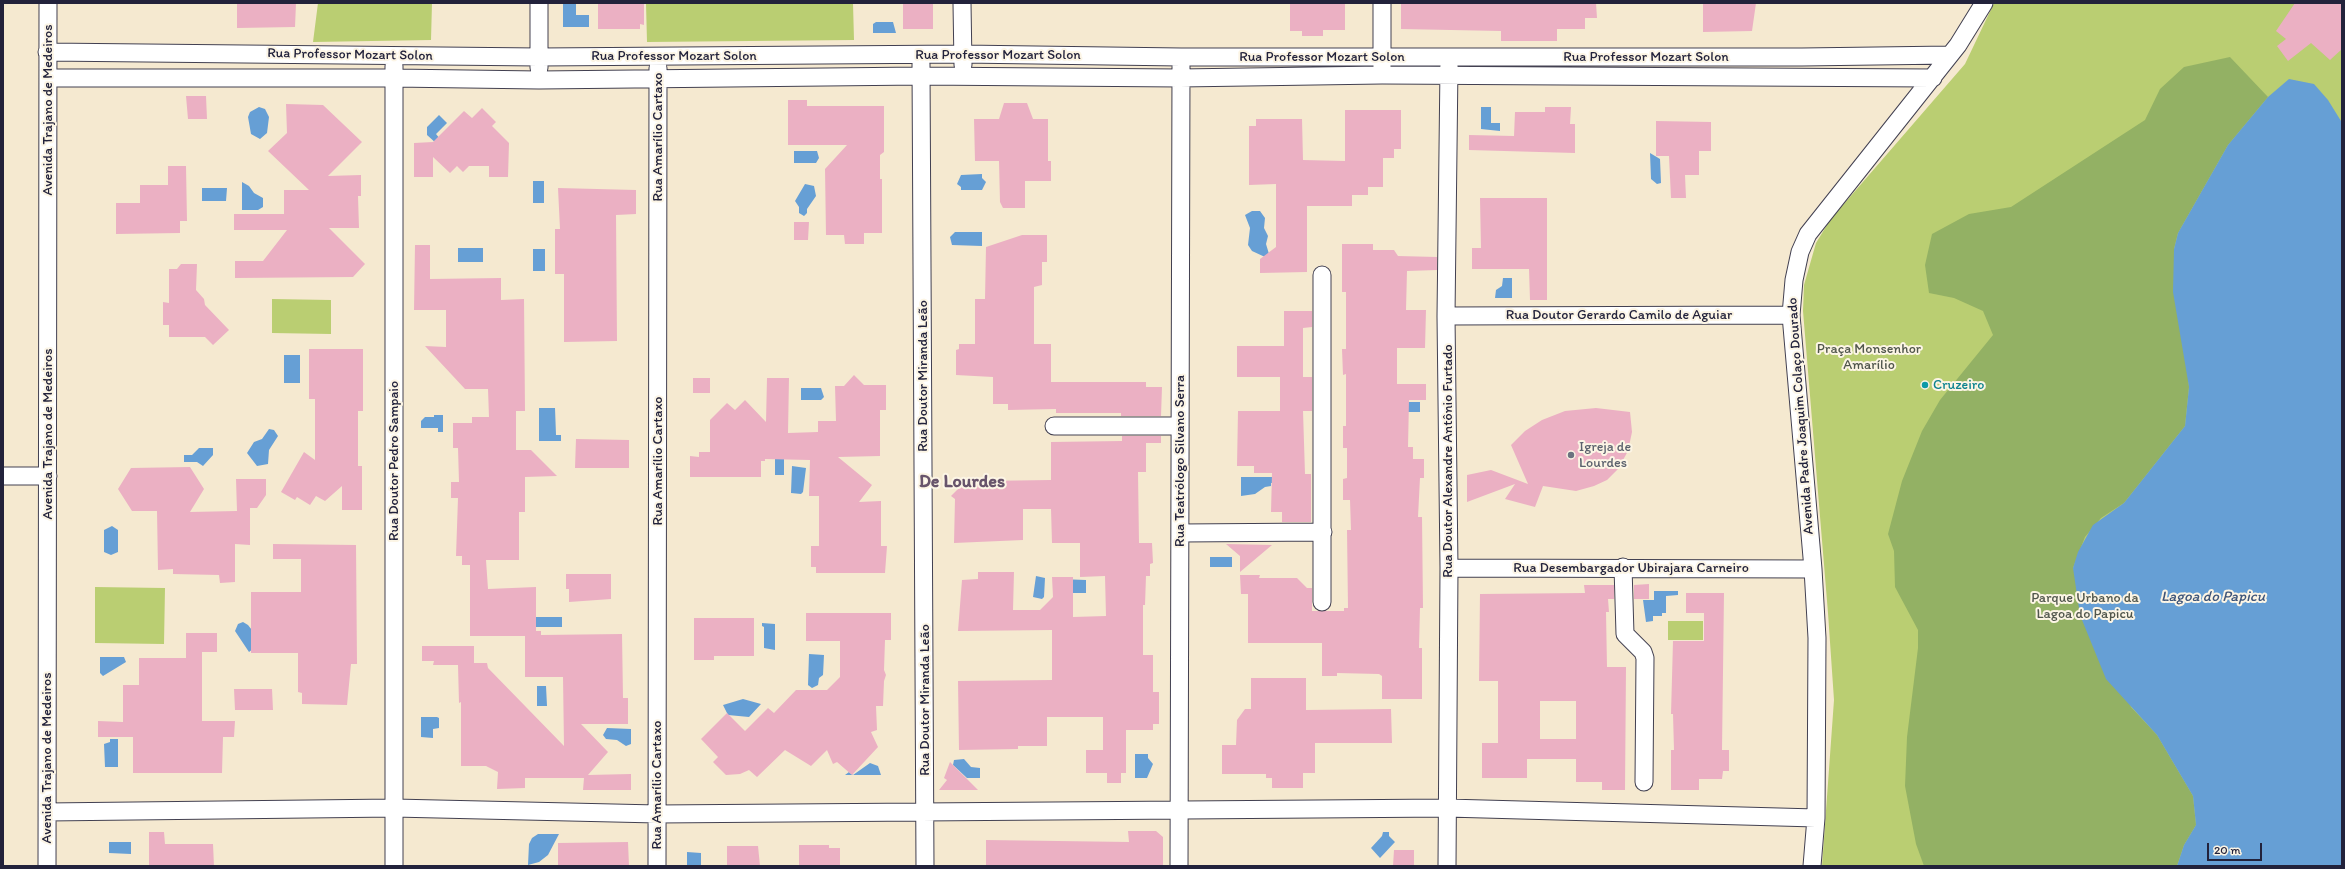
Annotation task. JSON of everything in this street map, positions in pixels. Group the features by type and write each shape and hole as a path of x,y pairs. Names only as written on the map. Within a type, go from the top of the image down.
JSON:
{"street":[{"name":"Avenida Trajano de Medeiros","path":"47,866 48,3"},
{"path":"539,3 539,80"},
{"path":"962,3 963,77"},
{"path":"1382,3 1382,75"},
{"name":"Avenida Padre Joaquim Colaço Dourado","path":"1812,866 1816,818 1817,638 1813,569 1792,315 1794,280 1800,252 1806,237 1950,55 1966,33 1984,3"},
{"name":"Rua Professor Mozart Solon","path":"47,52 394,56 962,54 1181,57 1802,57 1950,55"},
{"name":"Rua Doutor Miranda Leão","path":"920,54 926,811 925,866"},
{"name":"Rua Amarílio Cartaxo","path":"657,866 658,55"},
{"name":"Rua Doutor Pedro Sampaio","path":"394,56 394,866"},
{"name":"Rua Teatrólogo Silvano Serra","path":"1179,866 1181,57"},
{"name":"Rua Doutor Alexandre Antônio Furtado","path":"1447,866 1449,568 1446,316 1450,76 1449,57"},
{"name":"Rua Professor Mozart Solon","path":"48,78 394,78 539,80 921,76 1180,78 1382,75 1932,78"},
{"path":"1322,275 1322,602"},
{"name":"Rua Doutor Gerardo Camilo de Aguiar","path":"1446,316 1792,315"},
{"path":"1054,426 1180,426"},
{"path":"3,476 48,476"},
{"path":"1181,533 1323,532"},
{"path":"1623,567 1625,634 1643,652 1645,658 1644,782"},
{"name":"Rua Desembargador Ubirajara Carneiro","path":"1449,568 1623,567 1813,569"},
{"path":"47,812 394,808 657,814 1447,808 1816,818"}],"green space":[{"path":"318,3 432,3 431,40 313,42"},
{"path":"646,3 853,3 854,40 647,42"},
{"name":"Parque Urbano da Lagoa do Papicu","path":"1994,3 2342,3 2342,866 1822,866 1834,700 1803,311 1804,285 1816,243 1830,220 1965,64"},
{"path":"2230,57 2268,97 2228,145 2178,233 2174,249 2189,387 2185,426 2124,503 2101,518 2085,537 2073,568 2131,707 2157,735 2193,796 2196,825 2184,845 2177,866 1924,866 1916,844 1905,786 1907,737 1918,648 1918,630 1895,587 1894,551 1888,534 1902,481 1922,431 1940,400 1993,335 1983,311 1954,298 1929,293 1925,265 1932,234 1969,214 2011,207 2145,120 2160,89 2184,67"},
{"path":"272,299 331,300 331,334 272,333"},
{"path":"95,587 165,588 164,644 95,643"},
{"path":"1668,621 1703,621 1703,640 1668,640"}],"water":[{"path":"563,3 576,3 576,15 589,15 589,27 563,27"},
{"path":"876,22 893,22 896,33 873,33 873,24"},
{"name":"Lagoa do Papicu","path":"2289,79 2314,84 2328,100 2341,121 2342,127 2342,866 2177,866 2184,845 2196,825 2193,796 2157,735 2106,679 2080,615 2073,568 2078,552 2093,525 2124,503 2185,426 2189,387 2173,292 2174,249 2178,233 2228,145 2268,97"},
{"path":"259,107 265,109 269,117 267,133 260,139 251,134 248,117 250,112"},
{"path":"1481,107 1491,107 1491,123 1500,123 1500,131 1481,129"},
{"path":"439,115 447,123 436,134 440,139 437,144 427,135 427,127"},
{"path":"794,151 817,151 819,158 816,163 794,163"},
{"path":"1650,153 1660,159 1661,183 1657,184 1651,179"},
{"path":"982,174 982,178 986,182 982,190 961,190 961,187 957,184 961,175"},
{"path":"533,181 544,181 544,203 533,203"},
{"path":"242,182 249,186 254,193 263,198 263,207 258,210 242,210"},
{"path":"805,184 814,186 816,196 804,216 799,213 799,207 795,201"},
{"path":"202,188 227,188 226,201 202,201"},
{"path":"1252,211 1260,211 1265,218 1264,228 1268,236 1266,244 1269,254 1265,257 1252,251 1248,245 1250,228 1245,215"},
{"path":"955,232 982,232 982,246 952,245 950,237"},
{"path":"458,248 483,248 483,262 458,262"},
{"path":"533,249 545,249 545,271 533,271"},
{"path":"1503,278 1512,278 1512,298 1495,298 1496,290 1502,286"},
{"path":"284,355 300,355 300,383 284,383"},
{"path":"801,388 821,388 824,397 821,400 801,400"},
{"path":"1400,402 1420,402 1420,412 1400,412"},
{"path":"539,408 555,408 556,435 561,435 561,441 539,441"},
{"path":"434,415 443,415 443,432 438,432 438,428 421,428 421,421 425,417 434,417"},
{"path":"269,429 274,430 278,436 269,450 268,464 257,466 247,453 254,442 262,439"},
{"path":"775,446 784,446 784,475 775,475"},
{"path":"199,448 213,448 213,455 203,466 197,462 184,462 184,455 192,455"},
{"path":"792,466 806,468 803,492 801,494 791,493"},
{"path":"1241,477 1292,477 1292,483 1271,483 1271,486 1265,487 1255,494 1241,496"},
{"path":"112,526 118,530 118,552 111,555 104,552 104,530"},
{"path":"1210,557 1232,557 1232,567 1210,567"},
{"path":"1036,576 1045,578 1044,597 1042,599 1033,597"},
{"path":"1059,579 1086,580 1086,593 1059,593"},
{"path":"1654,591 1678,591 1678,595 1666,596 1666,613 1662,613 1662,616 1653,616 1653,621 1646,622 1643,600 1654,600"},
{"path":"532,617 562,617 562,627 532,627"},
{"path":"243,622 248,625 255,634 267,638 249,652 235,631 238,624"},
{"path":"762,623 775,624 775,650 764,648 764,627 762,626"},
{"path":"809,654 824,655 823,675 819,678 818,685 812,688 808,685"},
{"path":"100,657 124,657 126,662 103,676 100,673"},
{"path":"537,686 546,686 547,706 537,706"},
{"path":"743,699 761,704 749,717 728,715 723,705"},
{"path":"421,717 439,718 439,728 433,729 433,738 421,737"},
{"path":"607,728 631,729 631,744 626,746 617,740 606,739 603,735"},
{"path":"110,739 118,739 118,767 105,767 104,744 110,742"},
{"path":"1135,754 1148,754 1148,758 1153,764 1147,778 1135,778"},
{"path":"964,759 971,767 980,768 980,778 967,778 953,765 954,760"},
{"path":"870,763 878,766 881,775 853,775"},
{"path":"849,772 853,775 845,775"},
{"path":"1383,832 1389,832 1389,836 1395,842 1380,858 1371,848 1382,836"},
{"path":"538,834 559,834 548,855 539,862 528,865 529,844 532,838"},
{"path":"109,842 131,842 131,854 109,853"},
{"path":"687,852 701,853 701,866 687,866"}],"building":[{"path":"237,3 296,3 295,27 237,28"},
{"path":"598,3 644,3 644,25 640,24 640,29 598,29"},
{"path":"903,3 933,3 933,29 903,29"},
{"path":"1290,3 1345,3 1345,30 1323,30 1323,36 1302,36 1302,31 1290,31"},
{"path":"1401,3 1596,3 1597,18 1585,18 1585,29 1557,29 1557,41 1501,41 1501,31 1401,29"},
{"path":"1703,3 1756,3 1752,31 1703,32"},
{"path":"2295,3 2342,3 2342,49 2330,60 2311,43 2288,61 2277,46 2286,39 2276,31"},
{"path":"186,96 206,96 207,119 188,119"},
{"path":"788,100 807,100 807,106 884,106 884,152 880,155 880,179 882,179 882,233 864,233 864,244 845,244 844,235 826,235 825,169 847,145 788,145"},
{"path":"1004,103 1027,103 1033,119 1048,119 1048,161 1051,161 1051,181 1025,181 1025,208 1003,208 1000,202 999,161 975,161 974,119 999,119"},
{"path":"286,104 323,105 362,142 328,176 361,175 361,196 358,196 359,228 329,228 365,264 353,277 235,278 235,261 263,261 287,230 234,230 234,214 284,214 284,190 309,190 268,151 287,133"},
{"path":"1545,107 1571,107 1570,124 1575,124 1575,153 1469,150 1469,135 1514,136 1515,112 1545,112"},
{"path":"482,108 496,122 492,126 509,143 508,177 489,177 489,166 469,166 463,172 457,166 450,173 433,157 433,177 414,177 414,143 433,142 464,111 472,118"},
{"path":"1345,110 1401,110 1401,149 1394,149 1394,158 1383,158 1383,187 1368,187 1368,195 1352,195 1352,206 1307,206 1307,272 1260,273 1260,259 1276,247 1276,184 1249,185 1249,126 1256,126 1256,119 1302,119 1303,160 1345,161"},
{"path":"1656,121 1711,122 1711,151 1699,151 1699,175 1685,175 1686,198 1671,198 1669,156 1656,156"},
{"path":"168,166 186,166 187,221 180,221 180,233 116,234 116,203 140,203 140,185 168,185"},
{"path":"558,188 636,190 636,214 616,215 617,341 564,342 564,274 555,274 555,229 560,229"},
{"path":"1480,198 1547,198 1547,300 1530,300 1529,269 1472,269 1472,248 1481,248"},
{"path":"794,222 809,222 808,240 794,240"},
{"path":"1022,235 1047,235 1047,262 1042,262 1042,285 1034,287 1034,344 1051,344 1051,382 1146,382 1146,387 1162,387 1161,416 1121,416 1121,413 1056,413 1056,409 1008,410 1008,404 993,404 993,377 956,375 956,350 959,349 959,344 975,344 975,299 985,299 986,247"},
{"path":"1342,244 1373,244 1373,250 1394,250 1398,256 1437,257 1437,270 1407,271 1406,310 1426,310 1425,348 1397,348 1397,384 1426,384 1426,400 1409,400 1408,447 1413,447 1413,459 1424,459 1424,478 1420,478 1418,517 1422,517 1423,608 1420,608 1419,648 1422,648 1422,699 1382,699 1382,676 1379,674 1337,673 1337,676 1322,676 1322,643 1248,643 1248,594 1241,594 1240,575 1260,575 1259,578 1297,578 1307,588 1312,588 1312,611 1344,611 1344,608 1348,608 1347,530 1351,530 1350,500 1343,500 1343,479 1347,478 1347,448 1343,448 1343,426 1346,426 1346,374 1343,375 1342,349 1346,349 1346,292 1342,292"},
{"path":"415,245 430,245 430,279 501,278 501,300 524,299 525,411 516,411 516,450 531,450 557,476 525,477 525,512 519,512 519,560 486,560 488,589 536,587 536,631 541,631 541,635 622,634 623,698 628,698 628,724 581,724 608,752 588,775 631,774 631,790 583,790 584,778 525,778 525,788 497,789 498,772 486,766 461,766 461,702 459,703 458,665 433,665 434,661 422,661 422,646 474,646 474,663 487,663 488,668 564,746 563,677 525,677 525,636 470,636 470,565 462,565 462,556 456,556 458,498 451,498 451,482 459,482 458,448 453,448 453,423 472,423 472,417 489,417 488,389 465,389 425,346 446,347 446,310 414,310"},
{"path":"181,264 197,264 196,290 204,299 205,305 229,330 213,345 205,337 169,337 169,325 163,325 163,302 169,303 169,269 177,269"},
{"path":"1284,311 1312,311 1312,327 1303,328 1303,377 1312,377 1312,411 1303,411 1305,474 1311,474 1311,522 1282,522 1282,512 1271,512 1272,473 1254,473 1254,466 1237,466 1238,411 1280,411 1280,377 1237,377 1237,346 1284,346"},
{"path":"309,349 363,349 363,411 358,411 358,466 362,466 362,510 342,510 342,486 325,501 316,496 310,505 297,497 295,500 281,492 304,452 315,460 315,399 309,399"},
{"path":"854,375 864,385 886,385 886,410 880,410 880,456 838,457 872,485 859,502 881,501 881,546 887,546 885,573 816,573 816,567 811,567 811,546 819,546 819,496 809,496 810,460 765,459 765,461 761,461 761,477 690,477 690,456 699,457 699,452 710,452 710,420 727,403 735,410 745,400 766,422 767,378 789,378 788,433 818,432 818,421 836,421 835,386 844,386"},
{"path":"693,378 710,378 710,393 693,393"},
{"name":"Igreja de Lourdes","path":"1596,408 1630,412 1632,432 1628,451 1618,469 1607,480 1594,486 1576,491 1543,486 1535,507 1505,499 1515,484 1467,502 1467,475 1491,470 1528,484 1511,445 1525,431 1542,420 1565,411"},
{"path":"1122,436 1161,436 1161,443 1146,443 1146,472 1138,472 1139,543 1152,543 1153,563 1150,564 1150,576 1146,576 1145,605 1143,605 1143,655 1153,655 1153,692 1159,692 1159,724 1153,724 1153,730 1126,730 1126,773 1121,773 1121,783 1107,783 1107,773 1086,773 1086,750 1103,750 1103,717 1047,717 1047,746 1018,746 1018,749 959,750 958,681 1052,680 1052,630 958,631 962,580 978,579 978,572 1014,572 1013,610 1040,610 1053,597 1052,577 1073,577 1073,617 1106,616 1105,576 1080,577 1080,543 1052,543 1051,509 1023,509 1023,540 954,543 955,499 951,496 968,479 973,485 979,478 983,481 1051,480 1051,442 1122,441"},
{"path":"576,439 629,440 629,468 575,468"},
{"path":"190,467 204,489 190,512 237,511 236,479 266,479 266,495 257,508 250,508 250,545 235,544 235,582 220,583 219,575 173,574 173,569 158,570 157,511 132,511 118,489 131,468"},
{"path":"273,544 356,545 357,664 351,664 347,705 302,704 302,693 298,692 298,653 251,653 251,592 301,592 301,559 273,559"},
{"path":"1226,544 1272,545 1240,572 1240,556"},
{"path":"566,574 611,574 611,599 569,602 569,589 566,589"},
{"path":"1649,584 1649,599 1634,599 1634,585"},
{"path":"1584,585 1614,585 1614,599 1608,599 1609,612 1606,612 1607,667 1626,667 1625,790 1602,790 1602,782 1576,782 1576,759 1527,759 1527,778 1482,778 1482,743 1498,743 1498,681 1479,681 1480,594 1585,593","holes":["1540,701 1576,701 1576,739 1540,739"]},
{"path":"1686,593 1724,593 1722,750 1729,750 1729,771 1723,771 1722,779 1699,779 1699,790 1671,790 1671,750 1674,750 1673,714 1671,714 1673,641 1704,641 1704,613 1686,613"},
{"path":"806,613 891,613 891,640 885,640 884,670 886,675 884,681 883,706 876,706 877,730 871,732 878,747 852,775 837,762 833,764 827,750 811,766 785,750 757,777 749,770 740,774 726,775 713,762 718,757 701,739 727,713 745,731 768,708 774,713 796,690 827,690 840,677 840,641 806,641"},
{"path":"694,618 754,618 754,656 714,656 714,660 694,660"},
{"path":"186,633 217,633 217,652 202,652 202,721 235,721 234,737 223,737 222,773 133,773 133,737 98,737 98,721 123,722 123,685 139,685 139,658 186,658"},
{"path":"1251,678 1306,678 1306,710 1391,709 1392,743 1315,743 1315,773 1303,773 1303,788 1272,788 1272,778 1266,778 1266,774 1222,774 1222,745 1236,745 1237,720 1245,709 1251,709"},
{"path":"234,689 272,689 273,710 235,710"},
{"path":"950,762 978,790 939,790 947,780 944,778"},
{"path":"1128,831 1156,831 1163,837 1163,866 986,866 986,840 1129,842"},
{"path":"149,832 164,832 165,844 213,844 214,866 149,866"},
{"path":"628,842 629,866 558,866 558,843"},
{"path":"799,845 829,845 829,848 840,848 840,866 799,866"},
{"path":"727,846 758,846 760,866 727,866"},
{"path":"1394,850 1414,850 1414,866 1393,866"}],"place":[{"name":"Cruzeiro","path":"1925,385"},
{"name":"Igreja de Lourdes","path":"1571,455"}],"district":[{"name":"De Lourdes","path":"962,482"}],"park label":[{"name":"Praça Monsenhor Amarílio","path":"1869,358"}]}
